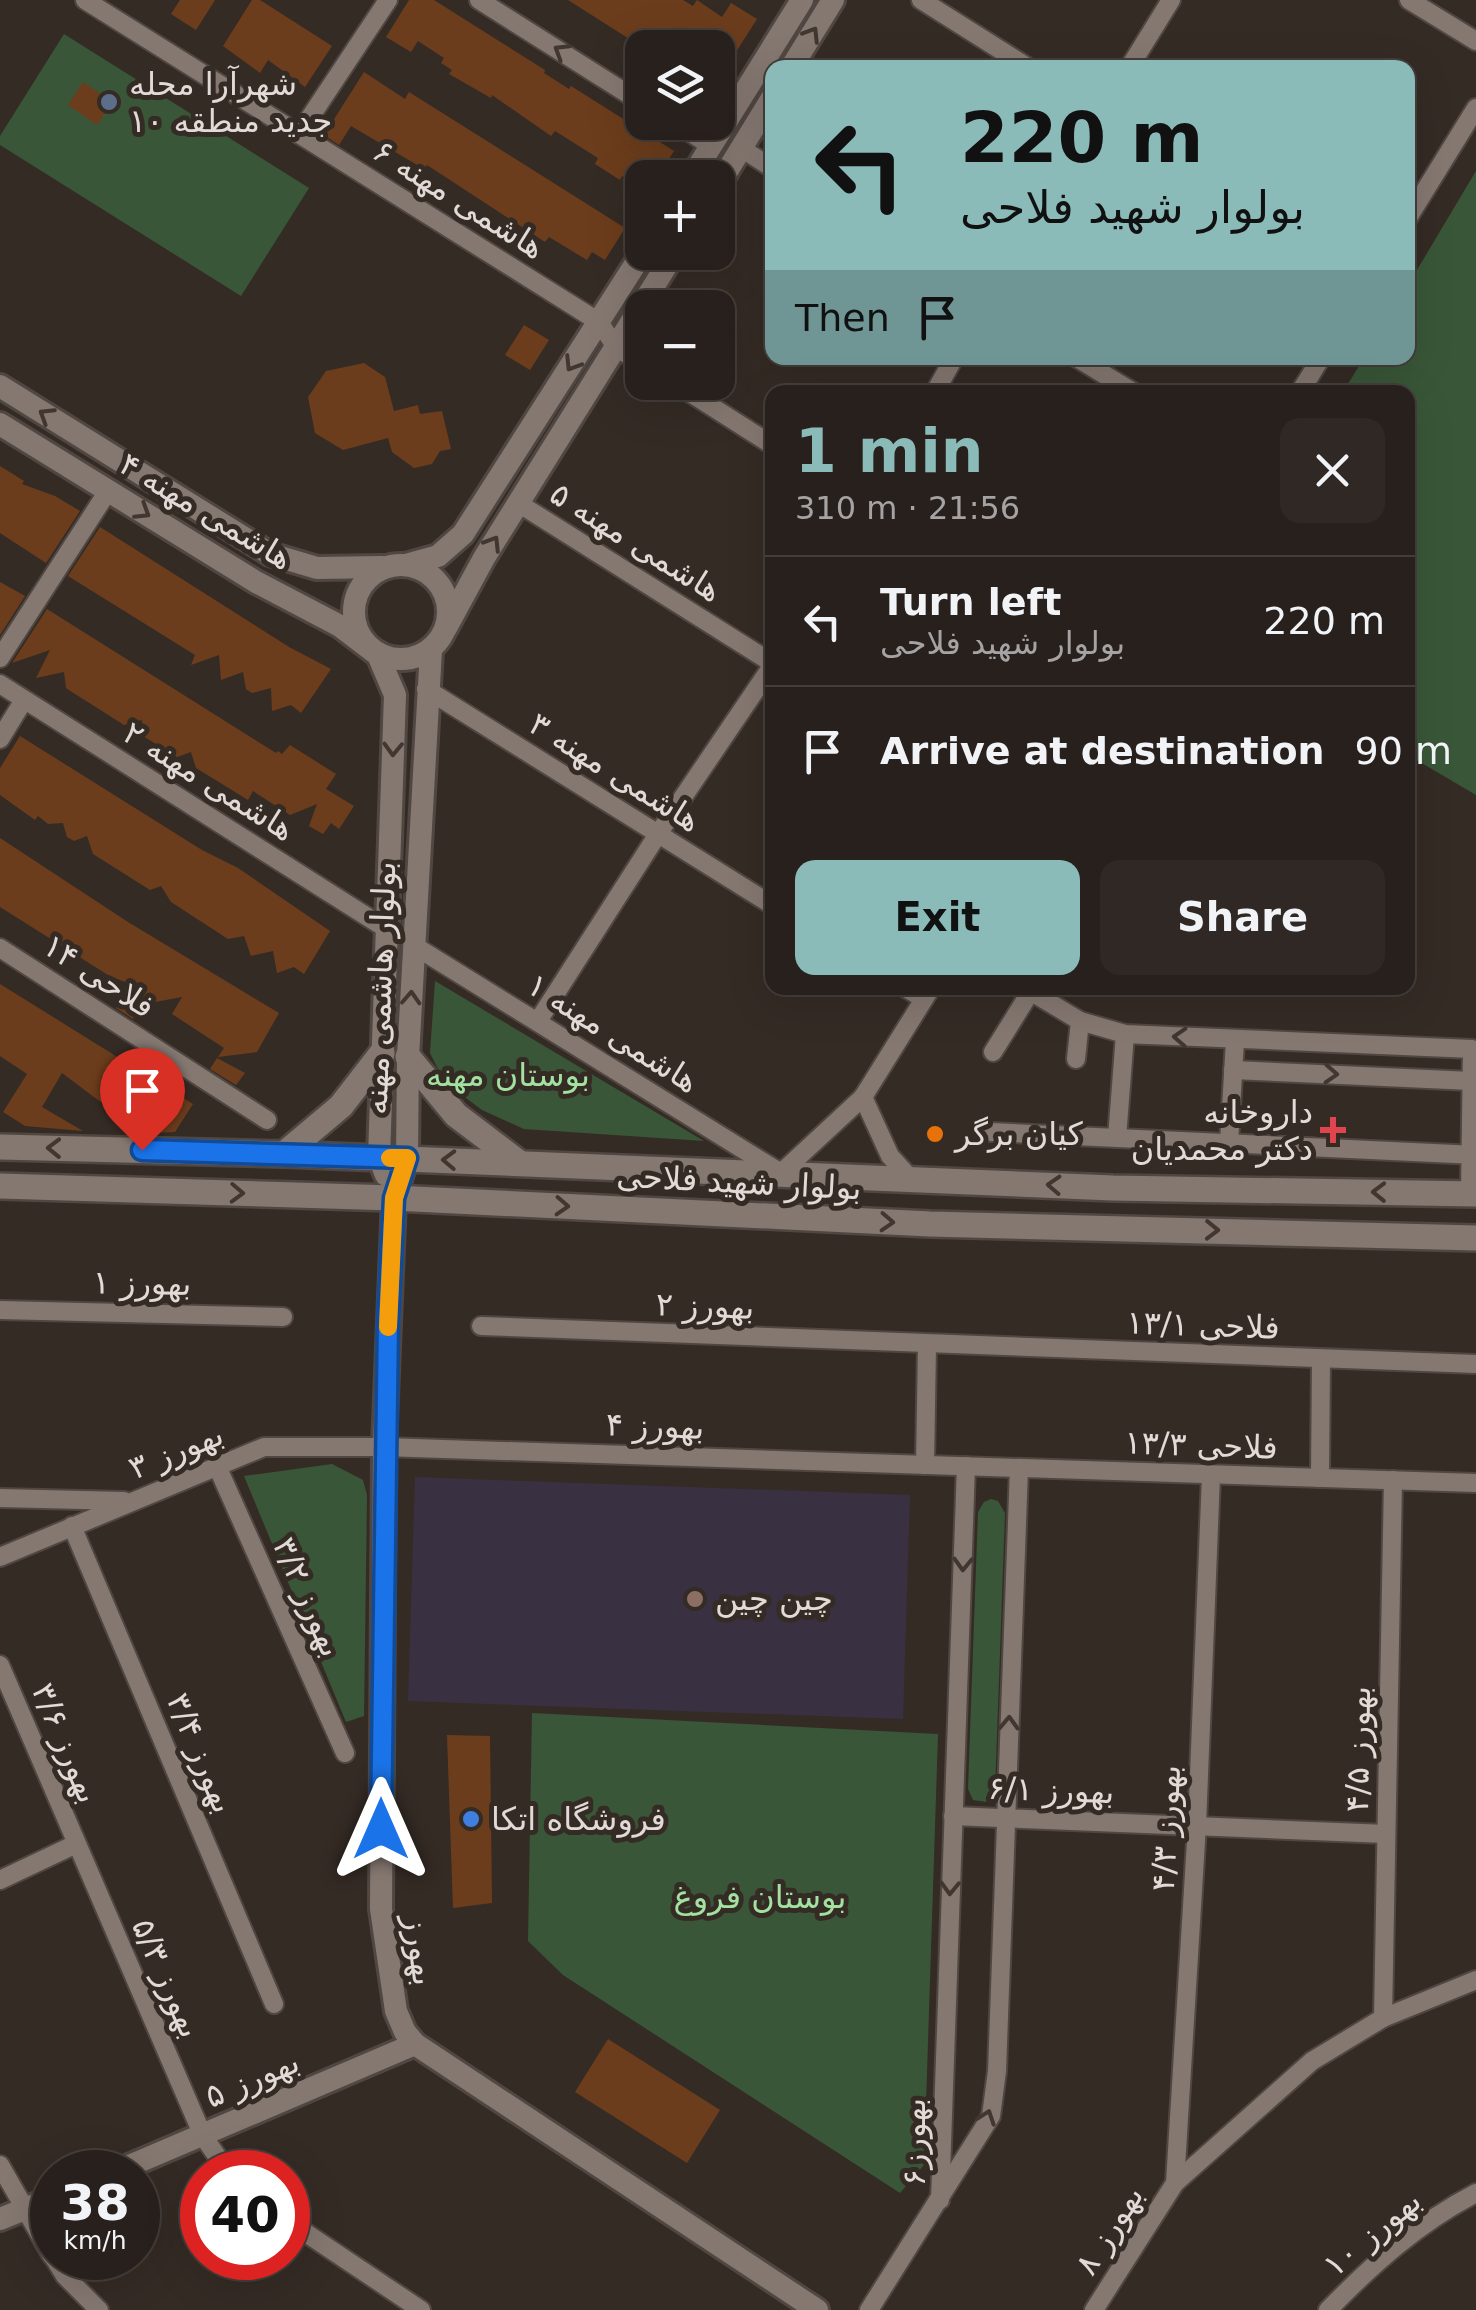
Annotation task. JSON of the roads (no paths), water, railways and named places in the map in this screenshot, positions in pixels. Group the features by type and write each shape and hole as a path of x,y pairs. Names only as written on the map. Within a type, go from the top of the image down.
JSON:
{"main road":[{"path":"284,1154 395,1055 456,1115 518,1162"},
{"name":"بولوار شهید فلاحی","path":"0,1146 518,1162 1114,1188 1473,1194"},
{"name":"بولوار شهید فلاحی","path":"0,1186 394,1198 930,1224 1476,1238"}],"street":[{"name":"هاشمی مهنه ۶","path":"84,0 599,322"},
{"path":"299,134 388,0"},
{"path":"479,0 625,92"},
{"path":"702,160 802,0"},
{"path":"796,60 833,0"},
{"path":"920,0 1015,60"},
{"path":"1134,60 1171,0"},
{"path":"1409,0 1476,41"},
{"path":"1415,207 1476,108"},
{"path":"734,160 765,110"},
{"path":"702,140 711,146"},
{"path":"742,148 765,163"},
{"path":"632,270 463,534 438,556 382,567 361,584 352,609 358,636 378,655 405,660 431,650 665,270"},
{"path":"599,322 616,347 625,353"},
{"path":"1088,365 1121,385"},
{"name":"هاشمی مهنه ۴","path":"0,386 270,554 316,568 382,567"},
{"path":"700,400 765,442"},
{"name":"هاشمی مهنه ۴","path":"0,424 256,582 340,626 378,655"},
{"path":"0,658 108,491"},
{"name":"هاشمی مهنه ۵","path":"518,503 765,660"},
{"path":"409,564 434,577 448,601 446,628"},
{"name":"بولوار هاشمی مهنه","path":"394,1198 380,1157 414,945 431,650"},
{"name":"بولوار هاشمی مهنه","path":"378,655 395,695 385,928 407,1158 394,1198"},
{"path":"538,1021 765,674"},
{"name":"هاشمی مهنه ۲","path":"0,684 385,928"},
{"name":"هاشمی مهنه ۳","path":"426,690 765,900"},
{"path":"0,739 24,700"},
{"name":"هاشمی مهنه ۱","path":"414,945 781,1173"},
{"name":"فلاحی ۱۴","path":"0,948 267,1120"},
{"path":"781,1173 864,1097 927,995"},
{"path":"993,1052 1025,995"},
{"path":"1037,995 1080,1022 1124,1034 1472,1049 1473,1194"},
{"path":"1076,1059 1080,1022"},
{"path":"1117,1138 1124,1034"},
{"path":"1229,1143 1235,1040"},
{"path":"1233,1070 1471,1081"},
{"path":"864,1097 890,1156 910,1178"},
{"path":"991,1132 1473,1155"},
{"name":"بهورز","path":"394,1198 384,1447 381,1909 396,2012 415,2044"},
{"name":"بهورز ۱","path":"0,1310 283,1317"},
{"name":"بهورز ۲","path":"481,1326 927,1345"},
{"path":"925,1465 927,1345"},
{"name":"فلاحی ۱۳/۱","path":"927,1345 1476,1364"},
{"path":"1320,1478 1321,1359"},
{"name":"بهورز ۳","path":"0,1557 264,1447 384,1447"},
{"name":"بهورز ۴","path":"384,1447 925,1465"},
{"name":"فلاحی ۱۳/۳","path":"925,1465 1476,1483"},
{"name":"بهورز ۳/۲","path":"217,1466 345,1753"},
{"name":"بهورز۶","path":"940,2202 966,1466"},
{"name":"بهورز۶","path":"940,2202 991,2116 996,2071 1019,1468"},
{"name":"بهورز ۴/۳","path":"1175,2183 1197,1826 1211,1476"},
{"name":"بهورز ۴/۵","path":"1384,2018 1393,1480"},
{"path":"0,1498 132,1501"},
{"name":"بهورز ۳/۴","path":"72,1526 274,2004"},
{"name":"بهورز ۳/۶","path":"0,1665 76,1844"},
{"name":"بهورز ۶/۱","path":"952,1816 1386,1834"},
{"path":"0,1880 76,1844"},
{"name":"بهورز ۵/۳","path":"76,1844 203,2136 213,2150"},
{"path":"1175,2183 1312,2061 1384,2018 1476,1980"},
{"path":"415,2044 817,2310"},
{"name":"بهورز ۵","path":"160,2154 415,2044"},
{"path":"0,2165 30,2220"},
{"name":"بهورز ۸","path":"1094,2310 1175,2183"},
{"name":"بهورز ۱۰","path":"1328,2310 1371,2266 1416,2229 1476,2193"},
{"path":"869,2310 940,2202"},
{"path":"0,2220 30,2207"},
{"path":"310,2236 418,2309"},
{"path":"69,2280 99,2310"}],"place":[{"name":"شهرآرا محله جدید منطقه ۱۰","path":"109,102"},
{"name":"داروخانه دکتر محمدیان","path":"1333,1130"},
{"name":"کیان برگر","path":"935,1134"},
{"name":"چین چین","path":"695,1599"},
{"name":"فروشگاه اتکا","path":"471,1819"}],"park label":[{"name":"بوستان مهنه","path":"508,1075"},
{"name":"بوستان فروغ","path":"760,1897"}]}
